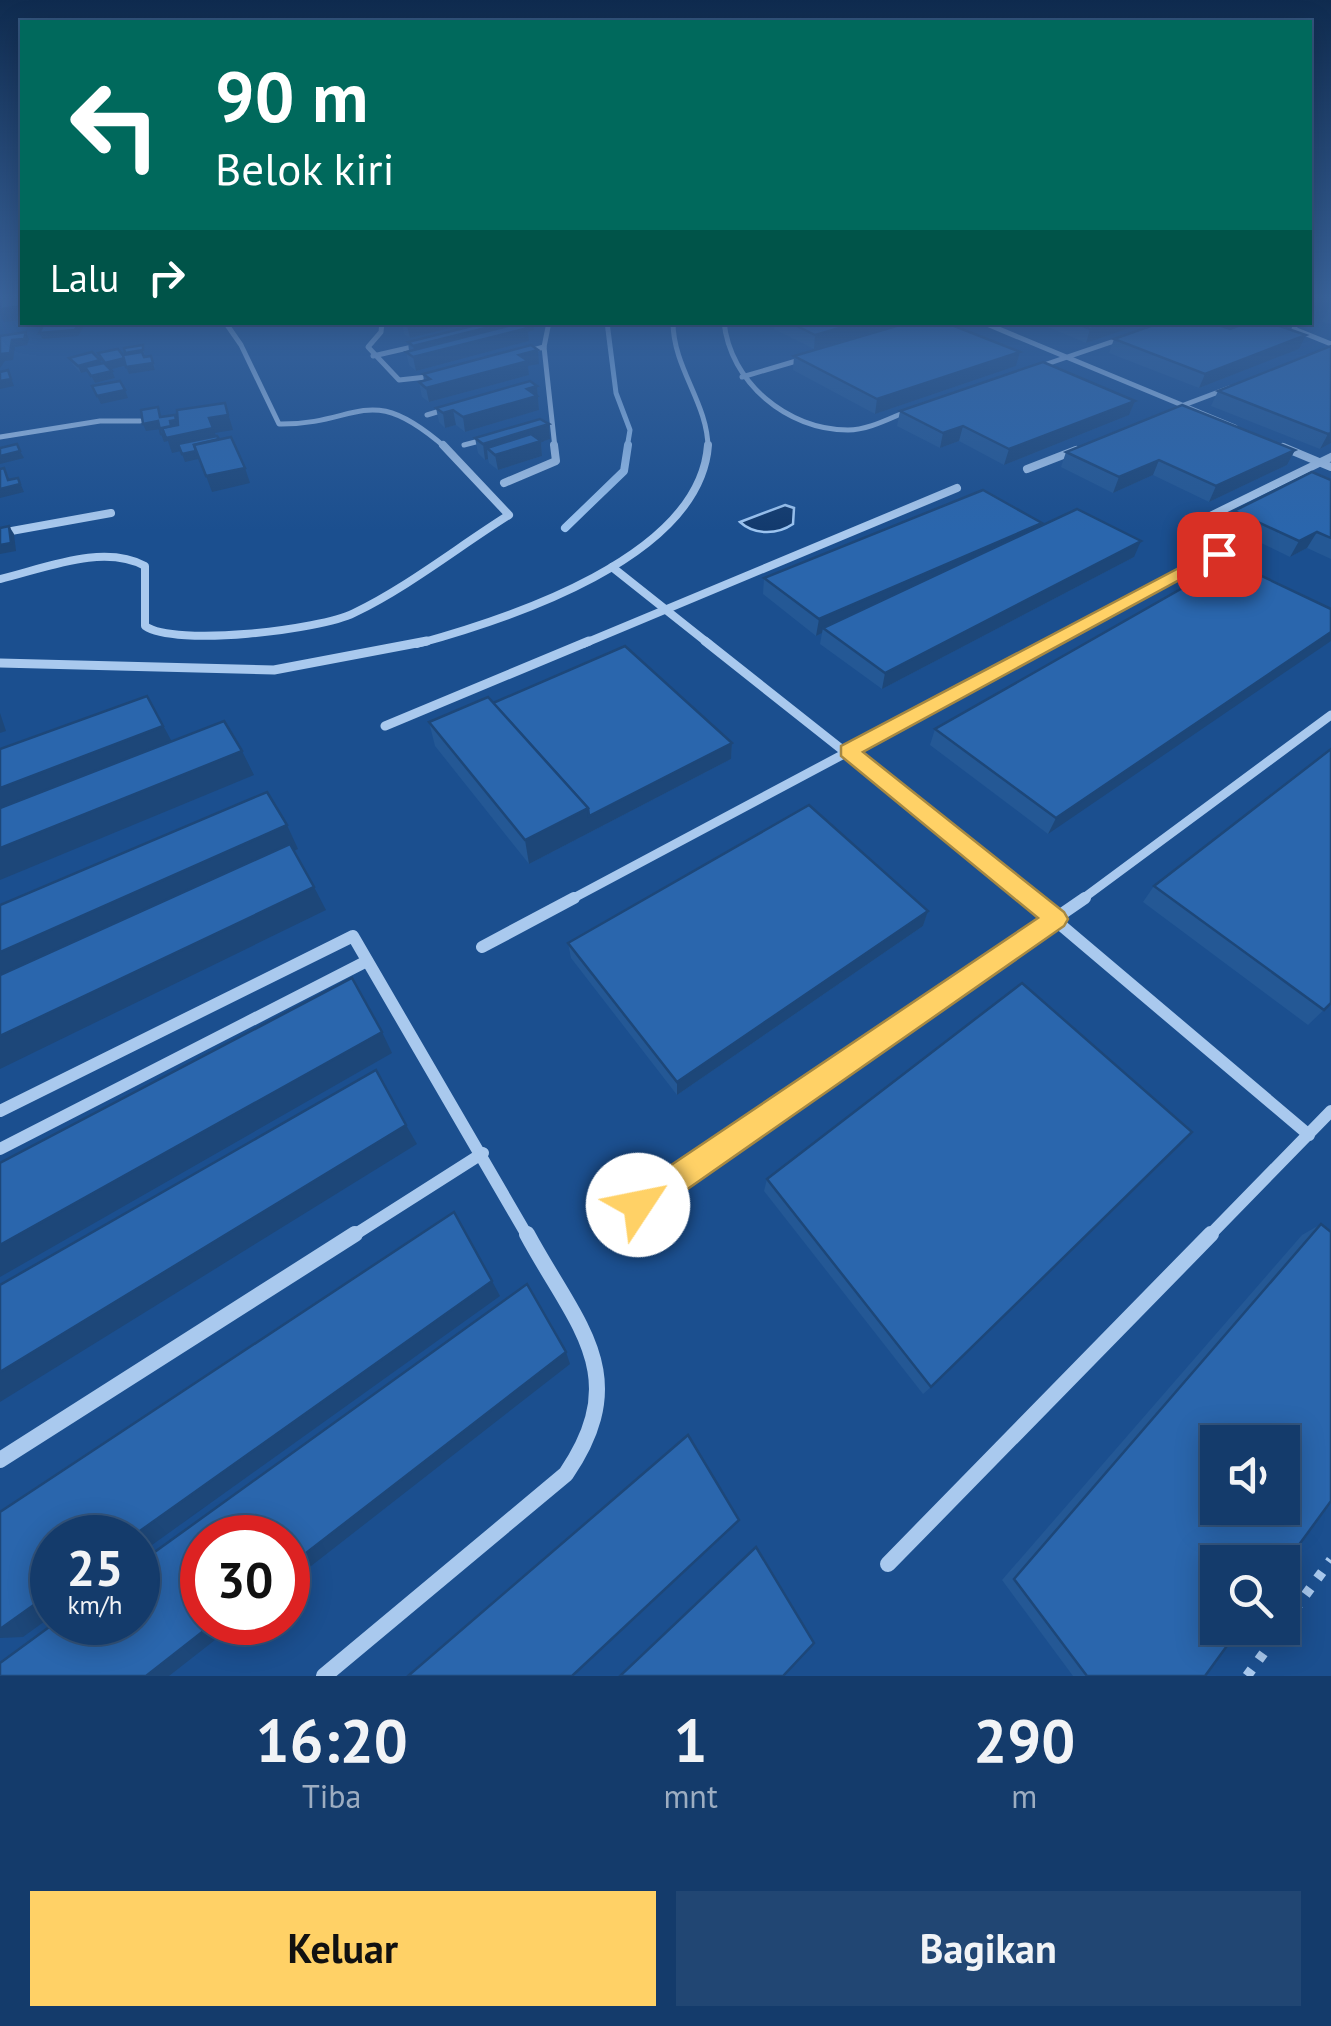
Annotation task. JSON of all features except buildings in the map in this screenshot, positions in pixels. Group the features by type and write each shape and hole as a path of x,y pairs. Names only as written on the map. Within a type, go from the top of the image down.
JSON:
{"street":[{"path":"0,579 109,556 138,558 145,566 145,626 155,634 179,638 230,636 351,615 509,515 434,438 400,414 364,408 300,424 279,424 262,404 253,375"},
{"path":"394,375 410,382 437,375"},
{"path":"504,483 549,468 556,461 546,375"},
{"path":"0,663 240,671 349,660 396,652 540,604 612,567 685,504 706,462 709,432 686,375"},
{"path":"742,377 748,375"},
{"path":"1111,375 1252,434"},
{"path":"742,377 795,416 832,429 855,430 926,406"},
{"path":"530,386 547,381"},
{"path":"1167,412 1236,385"},
{"path":"427,415 461,405"},
{"path":"535,424 552,419"},
{"path":"0,437 100,422 140,421"},
{"path":"464,446 499,435"},
{"path":"1269,441 1331,467"},
{"path":"1027,469 1080,448"},
{"path":"1200,521 1331,456"},
{"path":"385,726 957,488"},
{"path":"0,534 112,513"},
{"path":"482,947 1219,554"},
{"path":"612,567 1056,919 1309,1134"},
{"path":"638,1205 1056,919 1331,715"},
{"path":"0,1110 353,936 483,1154 597,1363 603,1390 600,1412 590,1441 566,1474 324,1676"},
{"path":"0,1150 367,961"},
{"path":"888,1564 1331,1111"},
{"path":"0,1460 483,1154"}],"path":[{"path":"1300,1602 1331,1560"},
{"path":"1247,1676 1269,1645"}],"water":[{"path":"785,505 794,508 793,524 787,528 759,531 740,522"}],"waterway":[{"path":"614,375 630,430 627,448"},
{"path":"565,528 624,471 628,445"}],"route":[{"path":"638,1205 1056,919 848,751 1219,554"}]}
